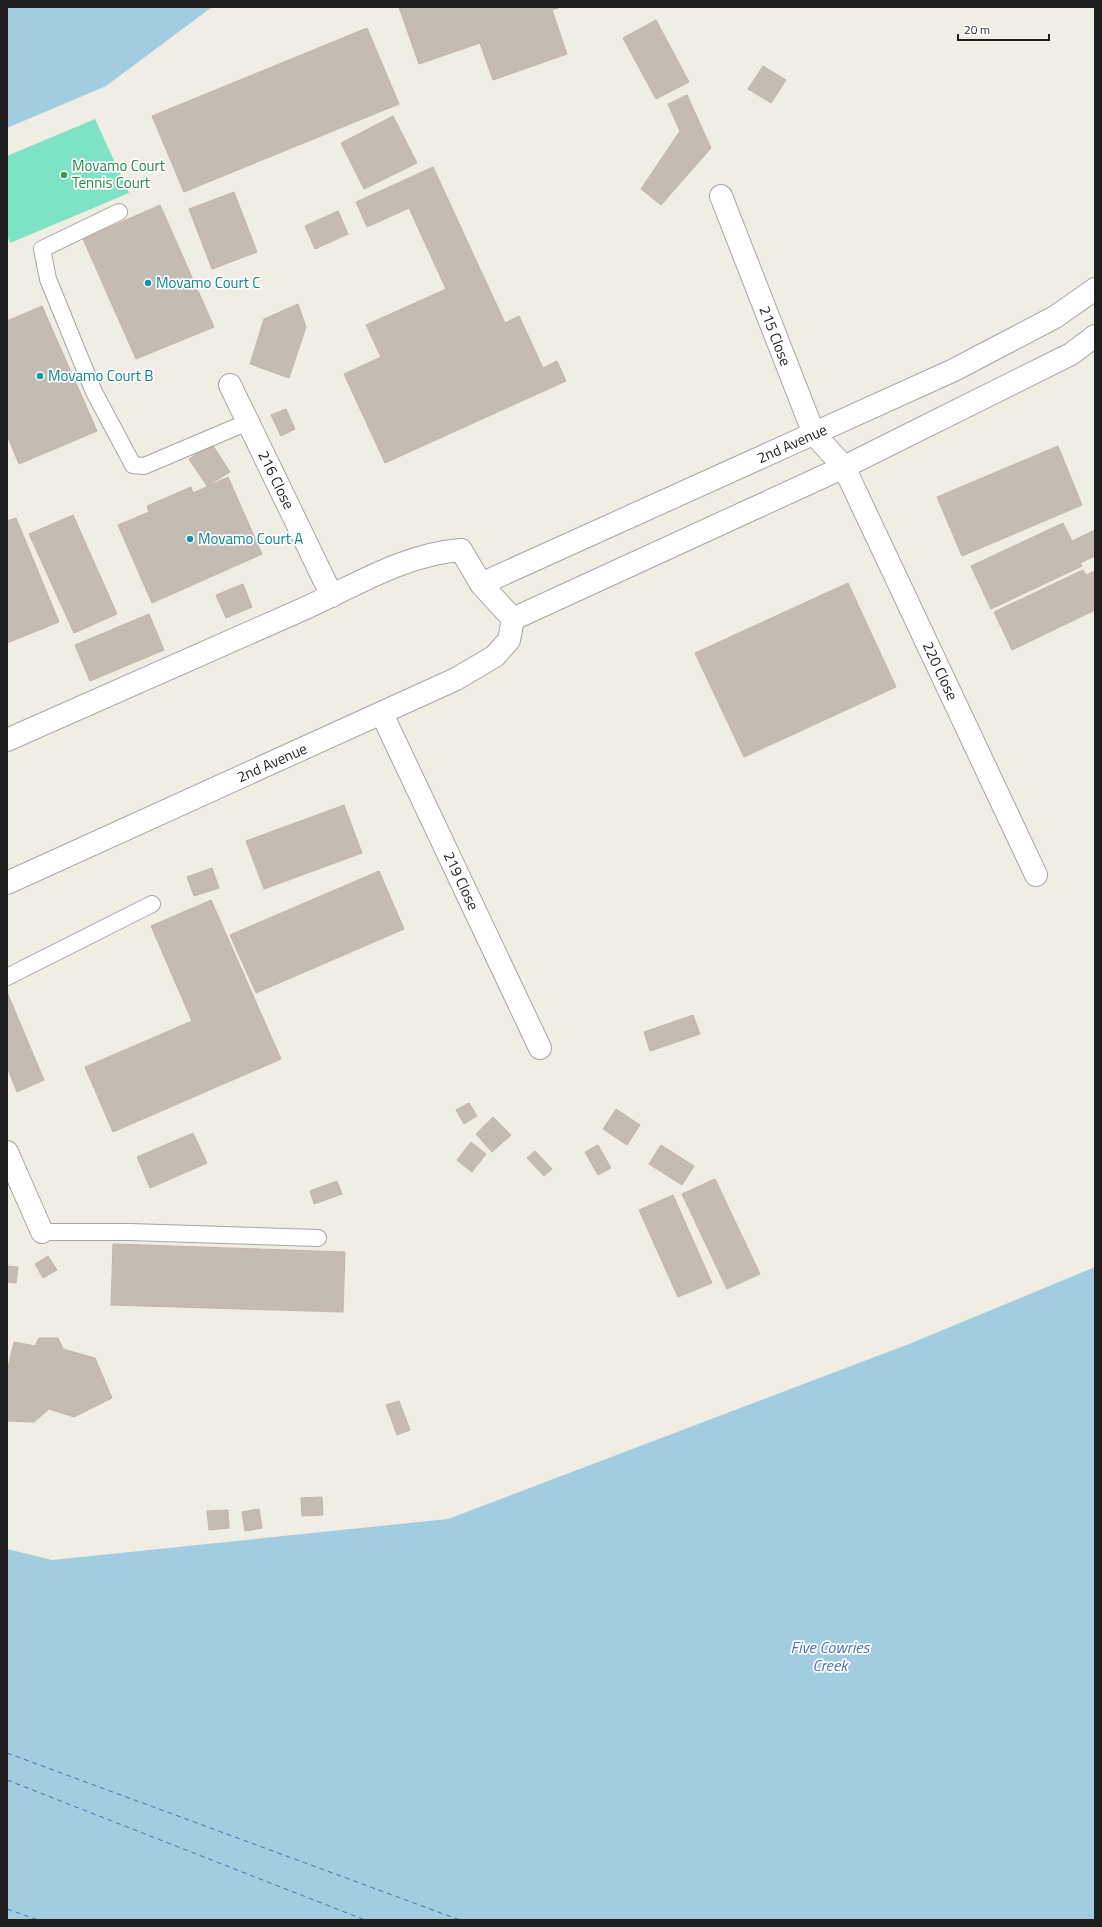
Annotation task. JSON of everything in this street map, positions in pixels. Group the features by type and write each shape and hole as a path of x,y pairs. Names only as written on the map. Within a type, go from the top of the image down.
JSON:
{"street":[{"name":"215 Close","path":"720,196 814,434 844,467"},
{"name":"2nd Avenue","path":"482,584 961,366 1055,317 1095,289"},
{"path":"7,740 332,596 402,563 439,552 461,550 482,584 512,619 844,467 1071,354 1095,336"},
{"name":"216 Close","path":"230,385 332,596"},
{"name":"220 Close","path":"844,467 1036,875"},
{"name":"2nd Avenue","path":"7,883 382,714 456,679 495,656 508,640 512,619"},
{"name":"219 Close","path":"382,714 540,1048"},
{"path":"7,1152 42,1232"}],"lane":[{"path":"119,212 42,249 48,279 94,392 133,465 144,466 248,422"},
{"path":"7,977 152,904"},
{"path":"42,1232 130,1232 318,1238"}],"green space":[{"name":"Movamo Court Tennis Court","path":"95,119 129,193 10,243 7,235 7,156"}],"water":[{"path":"7,7 212,7 106,86 7,128"},
{"name":"Five Cowries Creek","path":"1095,1267 1095,1920 7,1920 7,1549 52,1560 448,1519 909,1344"}],"building":[{"path":"399,7 561,7 552,10 567,54 493,80 480,43 419,64"},
{"path":"656,20 689,82 656,99 623,38"},
{"path":"367,28 399,104 184,192 152,116"},
{"path":"763,66 786,80 771,103 748,89"},
{"path":"687,95 711,148 661,205 641,189 680,131 668,104"},
{"path":"393,116 417,163 364,189 341,143"},
{"path":"433,167 505,323 519,316 543,368 557,361 566,381 385,463 344,374 381,357 366,325 446,289 409,208 367,227 356,202"},
{"path":"234,192 257,252 212,269 189,209"},
{"name":"Movamo Court C","path":"160,205 214,327 136,359 83,239"},
{"path":"338,211 348,234 315,249 305,226"},
{"path":"298,304 306,327 289,378 250,364 264,319"},
{"name":"Movamo Court B","path":"42,306 97,431 19,464 7,435 7,321"},
{"path":"286,409 295,429 281,436 271,415"},
{"path":"212,444 230,472 207,486 189,459"},
{"path":"1058,446 1082,505 962,556 937,497"},
{"name":"Movamo Court A","path":"228,477 262,554 152,603 118,525 149,512 147,506 191,487 193,493"},
{"path":"73,515 117,614 74,633 29,534"},
{"path":"16,518 59,622 7,643 7,521"},
{"path":"1063,523 1072,541 1095,530 1095,556 1080,563 1082,566 991,609 971,566"},
{"path":"1083,570 1086,575 1095,571 1095,610 1012,650 994,612"},
{"path":"848,583 896,687 744,757 695,653"},
{"path":"243,584 252,607 226,618 216,595"},
{"path":"149,614 164,650 90,681 75,645"},
{"path":"344,805 362,853 264,889 246,841"},
{"path":"212,868 219,888 194,896 187,877"},
{"path":"379,871 404,929 256,993 230,935"},
{"path":"211,900 281,1059 113,1132 85,1067 192,1021 151,926"},
{"path":"7,992 44,1080 17,1092 7,1067"},
{"path":"693,1015 700,1034 650,1051 644,1032"},
{"path":"469,1103 477,1116 464,1124 456,1110"},
{"path":"616,1109 640,1125 627,1145 603,1129"},
{"path":"493,1117 511,1135 492,1152 476,1134"},
{"path":"193,1133 207,1163 150,1188 137,1157"},
{"path":"471,1142 486,1154 472,1172 457,1160"},
{"path":"598,1145 611,1168 598,1175 585,1152"},
{"path":"661,1145 694,1166 682,1185 649,1164"},
{"path":"535,1151 552,1169 544,1176 527,1158"},
{"path":"715,1179 760,1274 727,1289 682,1194"},
{"path":"337,1181 342,1194 314,1204 310,1191"},
{"path":"673,1195 712,1283 678,1297 639,1210"},
{"path":"113,1244 345,1252 343,1312 111,1305"},
{"path":"48,1256 57,1270 43,1278 35,1264"},
{"path":"7,1266 18,1267 16,1283 7,1282"},
{"path":"39,1338 58,1338 63,1349 95,1358 112,1398 74,1417 49,1409 34,1422 7,1421 7,1372 14,1342 35,1346"},
{"path":"399,1401 410,1430 397,1435 386,1405"},
{"path":"322,1497 323,1515 302,1516 301,1498"},
{"path":"259,1509 262,1528 245,1531 242,1512"},
{"path":"228,1510 229,1528 209,1530 207,1511"}],"ferry route":[{"path":"7,1753 460,1920"},
{"path":"7,1780 365,1920"},
{"path":"7,1909 38,1920"}],"place":[{"name":"Movamo Court Tennis Court","path":"64,175"},
{"name":"Movamo Court C","path":"148,283"},
{"name":"Movamo Court B","path":"40,376"},
{"name":"Movamo Court A","path":"190,539"}]}
